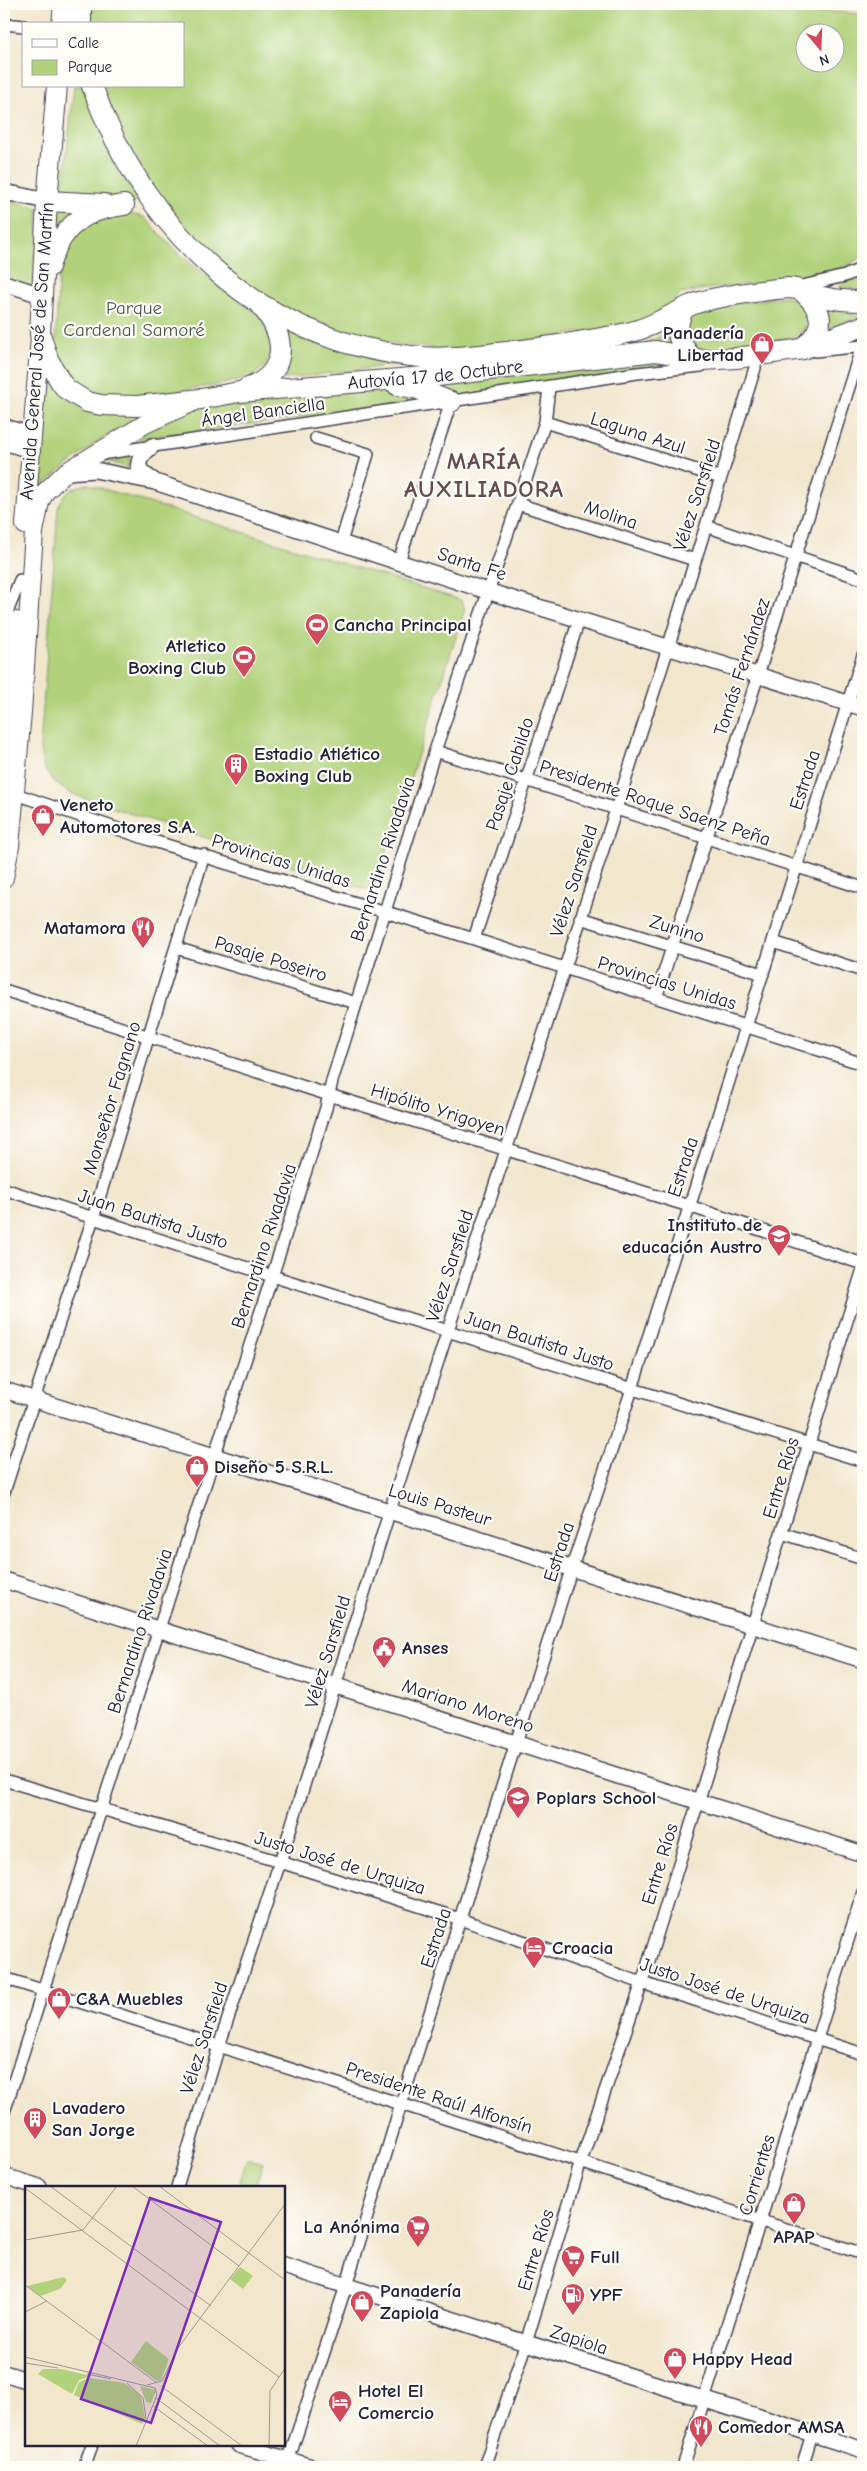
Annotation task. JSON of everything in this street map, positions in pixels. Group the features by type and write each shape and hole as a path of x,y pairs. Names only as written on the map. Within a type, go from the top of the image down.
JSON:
{"highway":[{"path":"62,22 64,4"},
{"path":"80,4 81,22"},
{"name":"Avenida General José de San Martín","path":"40,334 44,295 46,201 57,88"},
{"path":"93,88 128,167 162,216"},
{"path":"46,201 124,205 141,208 162,216"},
{"path":"44,295 54,250 68,229 85,215 95,210 124,205"},
{"name":"Autovía 17 de Octubre","path":"162,216 208,266 261,306 282,317 344,341 393,354 432,357 472,356 564,345 645,328 704,301 796,289 822,297 863,301"},
{"path":"796,289 815,305 820,320 818,331 797,350"},
{"path":"239,392 262,381 278,364 281,350 278,334 273,320 261,306"},
{"path":"682,312 677,325 677,338 692,358"},
{"name":"Autovía 17 de Octubre","path":"40,334 48,359 66,389 87,402 101,405 137,406 201,399 239,392 368,381 656,351 692,358 756,356 797,350 863,326"},
{"path":"368,381 418,390 451,402"}],"main road":[{"name":"Avenida General José de San Martín","path":"4,765 8,615 20,580 40,334"},
{"name":"Avenida General José de San Martín","path":"4,878 10,846 9,792 36,513 45,492 66,472 145,424 201,399"}],"street":[{"path":"4,24 22,26"},
{"path":"4,192 46,201"},
{"path":"796,289 863,268"},
{"path":"4,283 44,295"},
{"path":"797,350 863,346"},
{"name":"Tomás Fernández","path":"656,998 863,346"},
{"name":"Vélez Sarsfield","path":"176,2186 390,1510 668,648 755,368 756,356"},
{"name":"Ángel Banciella","path":"92,456 549,388 637,373 705,365 736,358"},
{"name":"Bernardino Rivadavia","path":"4,2112 272,1276 435,751 545,422 549,388"},
{"path":"399,561 451,402"},
{"name":"Laguna Azul","path":"545,422 721,478"},
{"path":"4,427 31,443"},
{"path":"316,438 368,454 341,542"},
{"path":"4,442 31,443"},
{"path":"152,446 138,464 142,473 155,482"},
{"name":"Santa Fe","path":"66,472 95,470 155,482 487,591 863,708"},
{"name":"Molina","path":"518,504 695,560"},
{"path":"706,526 863,579"},
{"name":"Pasaje Cabildo","path":"474,939 579,620"},
{"name":"Estrada","path":"287,2463 346,2286 401,2104 572,1567 632,1389 863,655"},
{"name":"Presidente Roque Saenz Peña","path":"435,751 863,888"},
{"name":"Provincias Unidas","path":"9,792 150,840 474,939 863,1064"},
{"name":"Monseñor Fagnano","path":"4,1492 93,1218 204,855"},
{"name":"Zunino","path":"580,918 762,974"},
{"path":"773,942 863,971"},
{"name":"Pasaje Poseiro","path":"176,948 356,1003"},
{"name":"Hipólito Yrigoyen","path":"4,990 329,1095 689,1206 863,1264"},
{"name":"Juan Bautista Justo","path":"4,1189 272,1276 863,1462"},
{"name":"Entre Ríos","path":"484,2467 526,2343 581,2161 642,1983 863,1269"},
{"name":"Louis Pasteur","path":"4,1390 863,1660"},
{"path":"782,1533 863,1558"},
{"name":"Mariano Moreno","path":"4,1580 863,1854"},
{"name":"Justo José de Urquiza","path":"4,1780 280,1862 460,1919 642,1983 863,2054"},
{"name":"Corrientes","path":"683,2467 863,1892"},
{"name":"Presidente Raúl Alfonsín","path":"4,1978 581,2161 761,2222 863,2254"},
{"path":"4,2176 36,2186"},
{"name":"Zapiola","path":"285,2266 863,2450"},
{"path":"4,2373 25,2380"},
{"path":"802,2467 812,2434"},
{"path":"84,2467 92,2446"},
{"path":"242,2446 287,2463 312,2467"}],"green space":[{"path":"86,4 715,4 863,14 863,256 842,268 821,275 775,283 704,289 681,294 676,298 671,308 648,321 491,347 438,349 380,342 305,317 261,297 188,236 133,161 100,88 185,88 185,22 87,22"},
{"path":"74,88 85,88 108,146 139,202 114,197 54,197 64,177"},
{"path":"4,198 38,208 39,289 4,280"},
{"path":"53,206 83,206 52,237"},
{"name":"Parque Cardenal Samoré","path":"125,213 144,217 179,254 232,296 256,312 264,321 273,349 266,365 250,378 217,385 135,397 89,396 72,387 55,351 60,253 90,220"},
{"path":"863,274 863,290 840,287 841,284"},
{"path":"786,296 796,298 807,313 805,328 793,337 708,351 699,348 689,339 687,326 694,314 701,309"},
{"path":"826,308 862,316 827,330"},
{"path":"282,322 417,362 269,381"},
{"path":"670,332 673,348 646,343"},
{"path":"653,355 695,363 451,398 424,386"},
{"path":"43,363 57,387 151,409 97,442 36,490"},
{"path":"368,384 436,400 126,440 197,406"},
{"path":"131,453 130,468 100,459"},
{"name":"Atletico Boxing Club","path":"88,484 461,600 465,609 376,885 367,890 83,798 65,790 52,780 44,766 40,747 58,508 65,495 78,487"},
{"path":"247,2158 263,2163 255,2186 238,2186"}],"place":[{"name":"Panadería Libertad","path":"762,365"},
{"name":"Cancha Principal","path":"317,646"},
{"name":"Atletico Boxing Club","path":"244,678"},
{"name":"Estadio Atlético Boxing Club","path":"236,786"},
{"name":"Veneto Automotores S.A.","path":"43,837"},
{"name":"Matamora","path":"143,949"},
{"name":"Instituto de educación Austro","path":"779,1257"},
{"name":"Diseño 5 S.R.L.","path":"197,1488"},
{"name":"Anses","path":"384,1669"},
{"name":"Poplars School","path":"518,1819"},
{"name":"Croacia","path":"534,1969"},
{"name":"C&A Muebles","path":"59,2020"},
{"name":"Lavadero San Jorge","path":"35,2140"},
{"name":"APAP","path":"794,2225"},
{"name":"La Anónima","path":"418,2248"},
{"name":"Full","path":"573,2278"},
{"name":"YPF","path":"573,2316"},
{"name":"Panadería Zapiola","path":"362,2323"},
{"name":"Happy Head","path":"675,2380"},
{"name":"Hotel El Comercio","path":"340,2423"},
{"name":"Comedor AMSA","path":"701,2448"}],"district":[{"name":"MARÍA AUXILIADORA","path":"484,475"}]}
